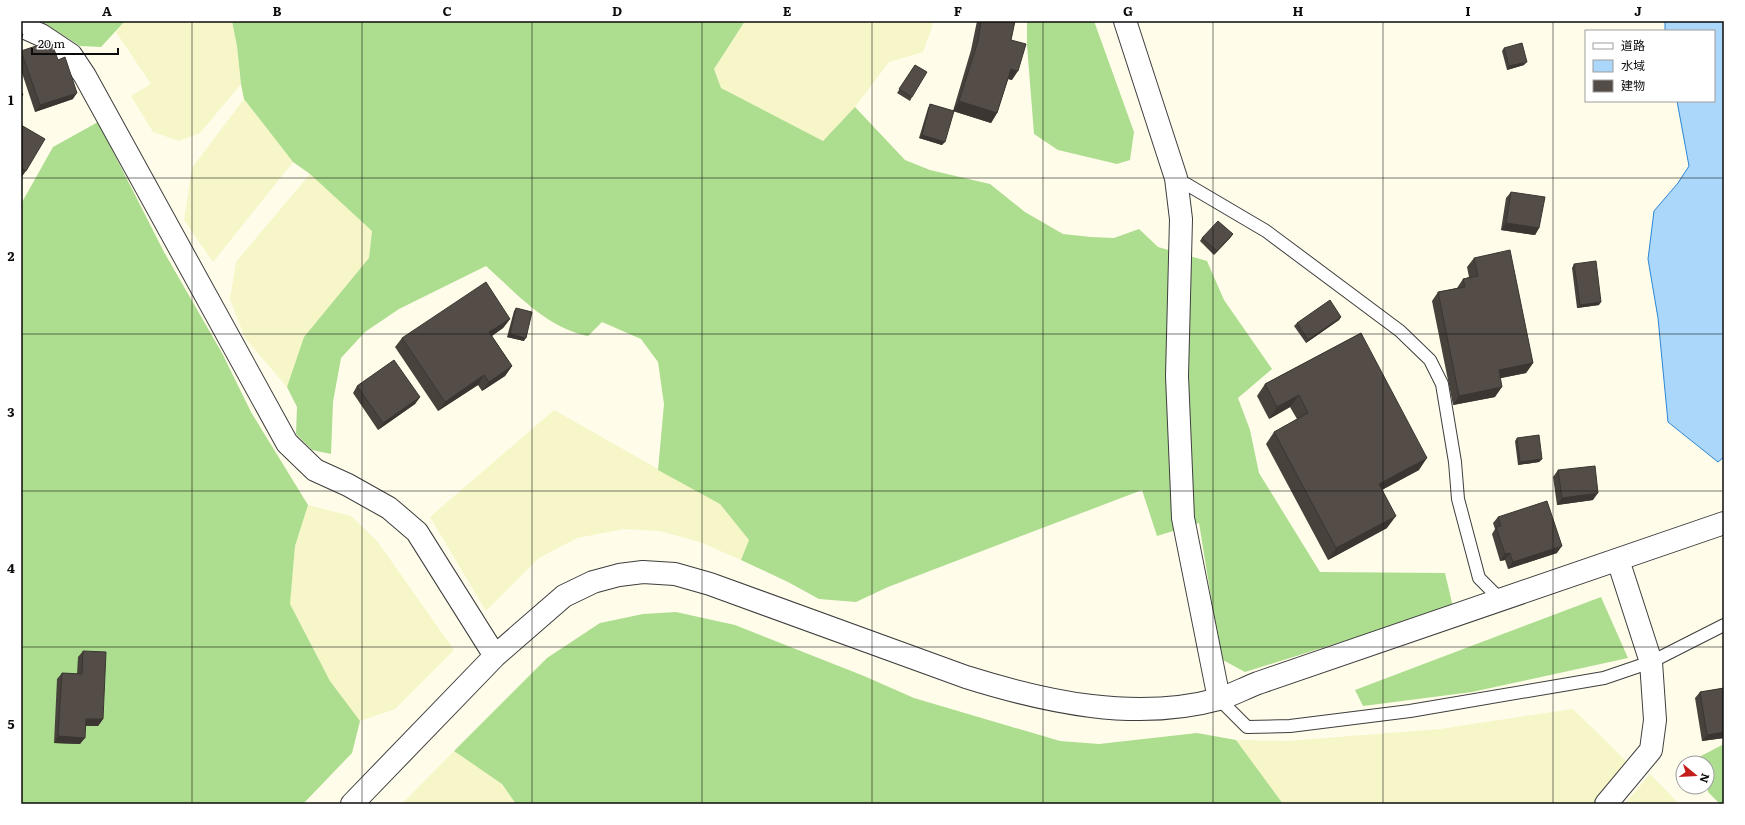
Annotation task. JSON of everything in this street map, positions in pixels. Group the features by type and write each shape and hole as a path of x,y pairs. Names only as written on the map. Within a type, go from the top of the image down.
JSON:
{"street":[{"path":"1125,21 1176,178 1181,219 1177,376 1183,518 1219,699"},
{"path":"21,26 41,35 71,55 85,76 287,443 315,470 348,485 389,508 417,532 495,656"},
{"path":"352,804 495,656 564,596 593,582 619,575 643,572 675,574 710,584 966,677 1007,690 1102,707 1168,708 1219,699 1258,683 1724,524"},
{"path":"1606,804 1651,750 1655,720 1651,662 1618,560"}],"lane":[{"path":"1176,178 1266,231 1400,331 1430,360 1442,384 1455,462 1458,499 1479,578 1501,600"},
{"path":"1219,699 1247,727 1290,726 1410,711 1604,678 1651,662 1724,625"}],"green space":[{"path":"41,21 125,21 101,47 80,46"},
{"path":"125,21 232,21 237,46 241,84 200,133 179,141 153,132 131,96 151,84 116,32"},
{"path":"232,21 745,21 714,69 721,88 823,141 855,107 905,160 930,170 990,184 1025,212 1063,234 1114,238 1139,229 1158,247 1207,261 1224,300 1272,369 1238,398 1250,430 1259,473 1320,572 1445,573 1453,607 1245,672 1221,659 1199,523 1157,536 1142,490 888,587 856,602 819,599 788,582 741,560 749,540 720,504 658,470 664,404 658,362 641,339 602,322 588,336 573,332 559,325 533,308 486,266 399,309 365,332 341,358 333,402 331,454 312,450 296,434 297,407 287,387 304,337 369,258 372,231 310,174 293,162 244,99"},
{"path":"745,21 934,21 923,52 889,62 855,107 823,141 721,88 714,69"},
{"path":"1027,21 1094,21 1134,132 1130,160 1117,164 1058,150 1034,134 1027,45"},
{"path":"244,99 293,162 213,262 184,220 192,168"},
{"path":"98,122 164,252 222,353 251,412 308,505 295,546 290,604 330,681 360,721 352,753 303,804 21,804 21,204 53,147"},
{"path":"310,174 372,231 369,258 304,337 287,387 245,338 230,299 236,262"},
{"path":"554,410 720,504 749,540 741,560 700,542 660,531 624,529 577,538 539,558 486,611 430,517"},
{"path":"308,505 351,516 377,541 454,650 395,709 360,721 330,681 290,604 295,546"},
{"path":"1601,597 1628,658 1472,692 1363,706 1355,690"},
{"path":"676,612 735,625 864,676 914,698 1060,741 1099,744 1197,733 1236,740 1283,804 516,804 502,784 454,751 547,658 600,623 643,614"},
{"path":"1573,709 1626,761 1593,804 1283,804 1236,740 1287,741 1440,729"},
{"path":"1724,744 1724,804 1720,804 1711,795 1715,795 1715,755 1703,755"},
{"path":"454,751 502,784 516,804 402,804"},
{"path":"1650,774 1679,804 1625,804"}],"water":[{"path":"1665,21 1724,21 1724,457 1718,462 1668,422 1658,318 1648,259 1654,211 1678,183 1689,166 1677,102 1715,102 1715,30 1665,30"}],"building":[{"path":"981,21 1015,21 1011,40 1026,44 1018,71 1011,69 997,113 959,101 978,41"},
{"path":"51,41 58,60 65,57 77,93 40,105 21,51"},
{"path":"1522,43 1527,62 1509,66 1504,48"},
{"path":"915,65 927,72 912,97 899,89"},
{"path":"930,104 954,111 945,142 922,135"},
{"path":"21,125 45,139 26,171 21,168"},
{"path":"1511,192 1545,197 1539,228 1506,223"},
{"path":"1218,221 1233,234 1217,251 1202,238"},
{"path":"1510,250 1533,363 1499,370 1502,387 1459,396 1438,292 1465,287 1463,279 1478,276 1474,258"},
{"path":"1596,261 1601,302 1580,305 1574,264"},
{"path":"486,282 510,319 489,332 512,366 489,382 484,375 445,402 402,338"},
{"path":"1330,300 1341,317 1308,340 1297,323"},
{"path":"516,308 532,312 526,338 510,334"},
{"path":"1361,333 1427,458 1379,484 1396,516 1336,548 1274,432 1308,413 1299,395 1277,407 1265,384"},
{"path":"394,360 420,397 383,423 357,386"},
{"path":"1539,435 1542,459 1520,462 1517,438"},
{"path":"1595,466 1598,493 1562,498 1558,470"},
{"path":"1547,501 1562,546 1513,562 1510,553 1505,554 1496,527 1501,526 1498,517"},
{"path":"83,651 106,652 103,719 86,719 85,738 58,736 62,673 82,674"},
{"path":"1724,688 1724,732 1707,735 1700,692"}]}
